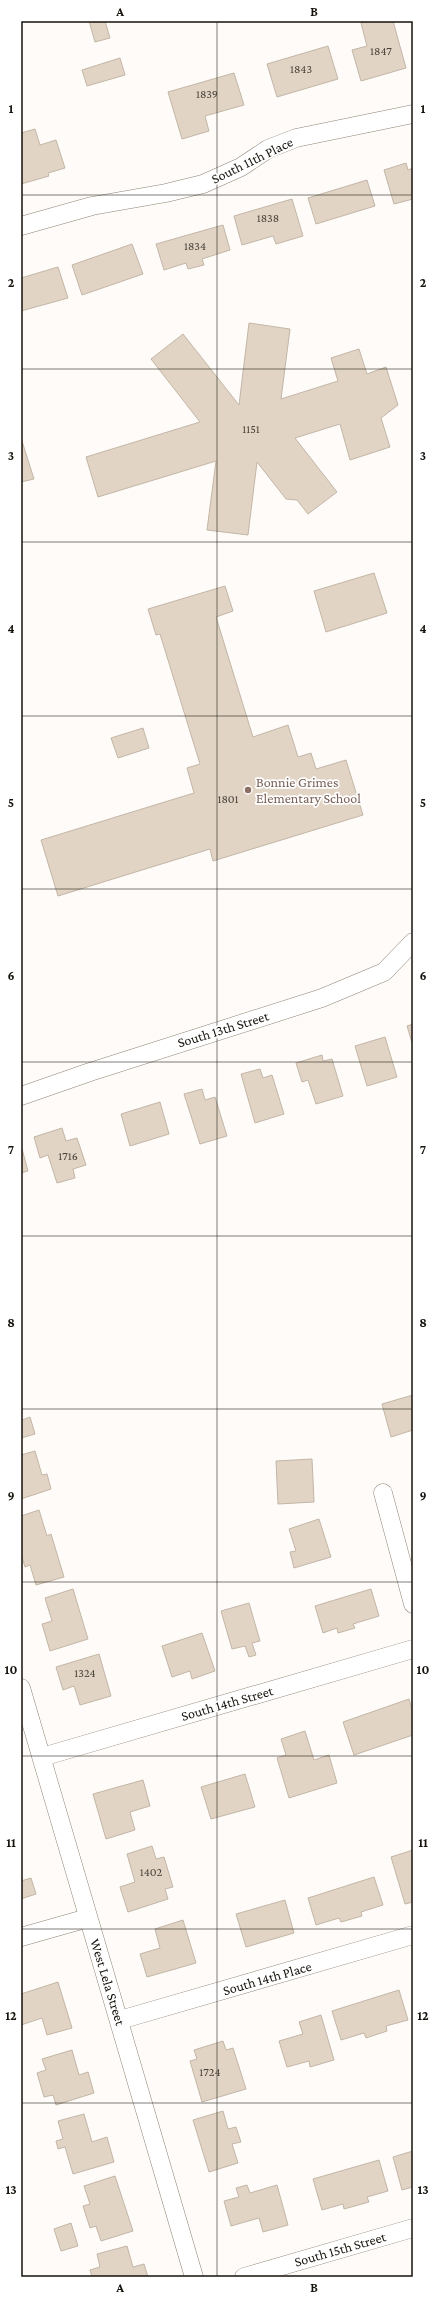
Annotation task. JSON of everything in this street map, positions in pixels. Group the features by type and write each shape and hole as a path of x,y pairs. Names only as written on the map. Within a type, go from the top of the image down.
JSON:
{"street":[{"name":"South 11th Place","path":"21,226 92,206 166,193 204,184 241,167 268,149 296,138 413,114"},
{"name":"South 13th Street","path":"21,1096 90,1072 322,998 384,972 413,942"},
{"path":"384,1493 413,1604"},
{"name":"South 14th Street","path":"42,1757 413,1649"},
{"name":"West Lela Street","path":"21,1688 88,1918 120,2020 194,2277"},
{"path":"21,1937 88,1918"},
{"name":"South 14th Place","path":"120,2020 413,1935"},
{"name":"South 15th Street","path":"244,2277 413,2228"}],"building":[{"path":"89,21 105,21 110,38 95,42"},
{"path":"369,21 393,21 406,68 361,81 352,50 367,46 361,23"},
{"path":"328,46 338,79 277,97 267,64"},
{"path":"120,58 125,75 87,86 82,70"},
{"path":"234,73 244,105 205,116 209,131 182,139 168,92"},
{"path":"35,129 40,145 56,140 65,168 48,173 49,176 21,184 21,133"},
{"path":"406,163 408,170 413,168 413,199 394,204 384,170"},
{"path":"367,180 375,206 316,224 308,198"},
{"path":"292,199 303,236 276,244 273,236 242,245 234,216"},
{"path":"223,225 230,250 202,259 204,265 188,269 186,263 164,270 156,244"},
{"path":"132,244 143,274 82,295 72,265"},
{"path":"58,267 68,298 21,311 21,278"},
{"path":"249,323 290,329 281,399 338,381 331,358 359,349 367,374 386,367 398,405 381,418 390,447 350,460 340,424 295,438 337,492 308,514 297,500 286,499 257,462 248,535 207,530 216,461 98,497 86,457 200,422 151,359 183,334 239,405"},
{"path":"21,438 34,479 21,482"},
{"path":"374,573 387,613 326,632 314,591"},
{"path":"225,586 233,611 216,617 253,737 288,725 298,757 311,753 316,769 346,760 363,815 213,861 210,849 58,896 41,840 194,793 187,768 200,764 160,634 156,635 148,609"},
{"path":"143,728 149,748 118,758 111,738"},
{"path":"413,1024 413,1046 407,1026"},
{"path":"385,1037 397,1077 367,1086 355,1046"},
{"path":"322,1055 323,1061 332,1059 343,1096 316,1104 308,1080 302,1082 296,1063"},
{"path":"260,1069 263,1078 272,1075 284,1114 255,1123 241,1074"},
{"path":"202,1089 205,1100 215,1097 227,1136 200,1144 184,1094"},
{"path":"160,1102 169,1134 130,1146 121,1114"},
{"path":"62,1128 66,1141 77,1138 86,1165 73,1169 75,1178 57,1183 48,1155 40,1158 34,1137"},
{"path":"21,1145 28,1171 21,1173"},
{"path":"413,1395 413,1430 391,1437 382,1404"},
{"path":"21,1415 22,1420 30,1417 35,1434 21,1438"},
{"path":"35,1451 42,1475 47,1474 51,1489 21,1499 21,1455"},
{"path":"312,1459 314,1502 278,1504 276,1461"},
{"path":"39,1510 47,1536 51,1534 64,1577 36,1585 30,1565 25,1567 21,1554 21,1516"},
{"path":"319,1519 331,1557 294,1568 290,1552 296,1551 289,1529"},
{"path":"73,1589 88,1639 50,1651 42,1624 52,1621 45,1598"},
{"path":"371,1589 379,1616 353,1624 355,1628 338,1633 337,1628 323,1633 315,1606"},
{"path":"249,1603 260,1641 252,1643 256,1655 249,1657 245,1646 232,1649 221,1611"},
{"path":"202,1633 215,1671 192,1679 190,1671 172,1677 162,1646"},
{"path":"99,1654 111,1696 80,1705 74,1686 63,1690 56,1667"},
{"path":"409,1699 413,1713 413,1735 354,1755 343,1722"},
{"path":"305,1731 314,1760 329,1755 337,1783 289,1798 277,1758 286,1755 281,1739"},
{"path":"245,1774 255,1807 211,1819 201,1787"},
{"path":"143,1780 150,1806 130,1812 135,1830 106,1839 93,1794"},
{"path":"152,1846 156,1859 164,1857 173,1887 165,1889 168,1899 128,1912 120,1887 135,1882 127,1854"},
{"path":"413,1850 413,1902 405,1904 391,1857"},
{"path":"374,1877 383,1905 361,1912 362,1916 341,1922 339,1918 316,1925 308,1898"},
{"path":"31,1878 36,1894 21,1899 21,1881"},
{"path":"285,1900 294,1933 246,1947 236,1914"},
{"path":"183,1920 196,1963 147,1977 140,1954 160,1948 155,1929"},
{"path":"58,1982 72,2028 47,2035 42,2018 21,2025 21,1994"},
{"path":"399,1990 408,2020 386,2026 387,2031 366,2038 364,2033 341,2040 332,2011"},
{"path":"321,2015 334,2060 310,2067 309,2061 287,2067 279,2041 303,2034 299,2022"},
{"path":"223,2041 226,2050 233,2048 246,2089 202,2102 190,2061 197,2059 194,2050"},
{"path":"72,2050 79,2075 88,2072 94,2093 56,2105 53,2095 44,2097 37,2073 46,2070 42,2059"},
{"path":"223,2111 228,2129 236,2127 241,2142 232,2144 238,2163 209,2172 193,2120"},
{"path":"84,2114 92,2142 107,2137 114,2162 73,2174 65,2147 58,2149 56,2141 63,2139 58,2121"},
{"path":"413,2151 413,2187 402,2190 393,2157"},
{"path":"379,2160 388,2191 367,2197 369,2202 344,2209 343,2204 322,2210 313,2179"},
{"path":"115,2176 133,2231 101,2241 96,2226 90,2228 83,2206 90,2204 84,2186"},
{"path":"247,2185 250,2193 277,2185 288,2225 263,2232 259,2218 231,2226 224,2201 239,2197 236,2188"},
{"path":"71,2223 78,2246 61,2251 54,2229"},
{"path":"127,2246 133,2267 144,2264 148,2277 92,2277 90,2270 100,2267 97,2254"}],"place":[{"name":"Bonnie Grimes Elementary School","path":"248,790"}]}
